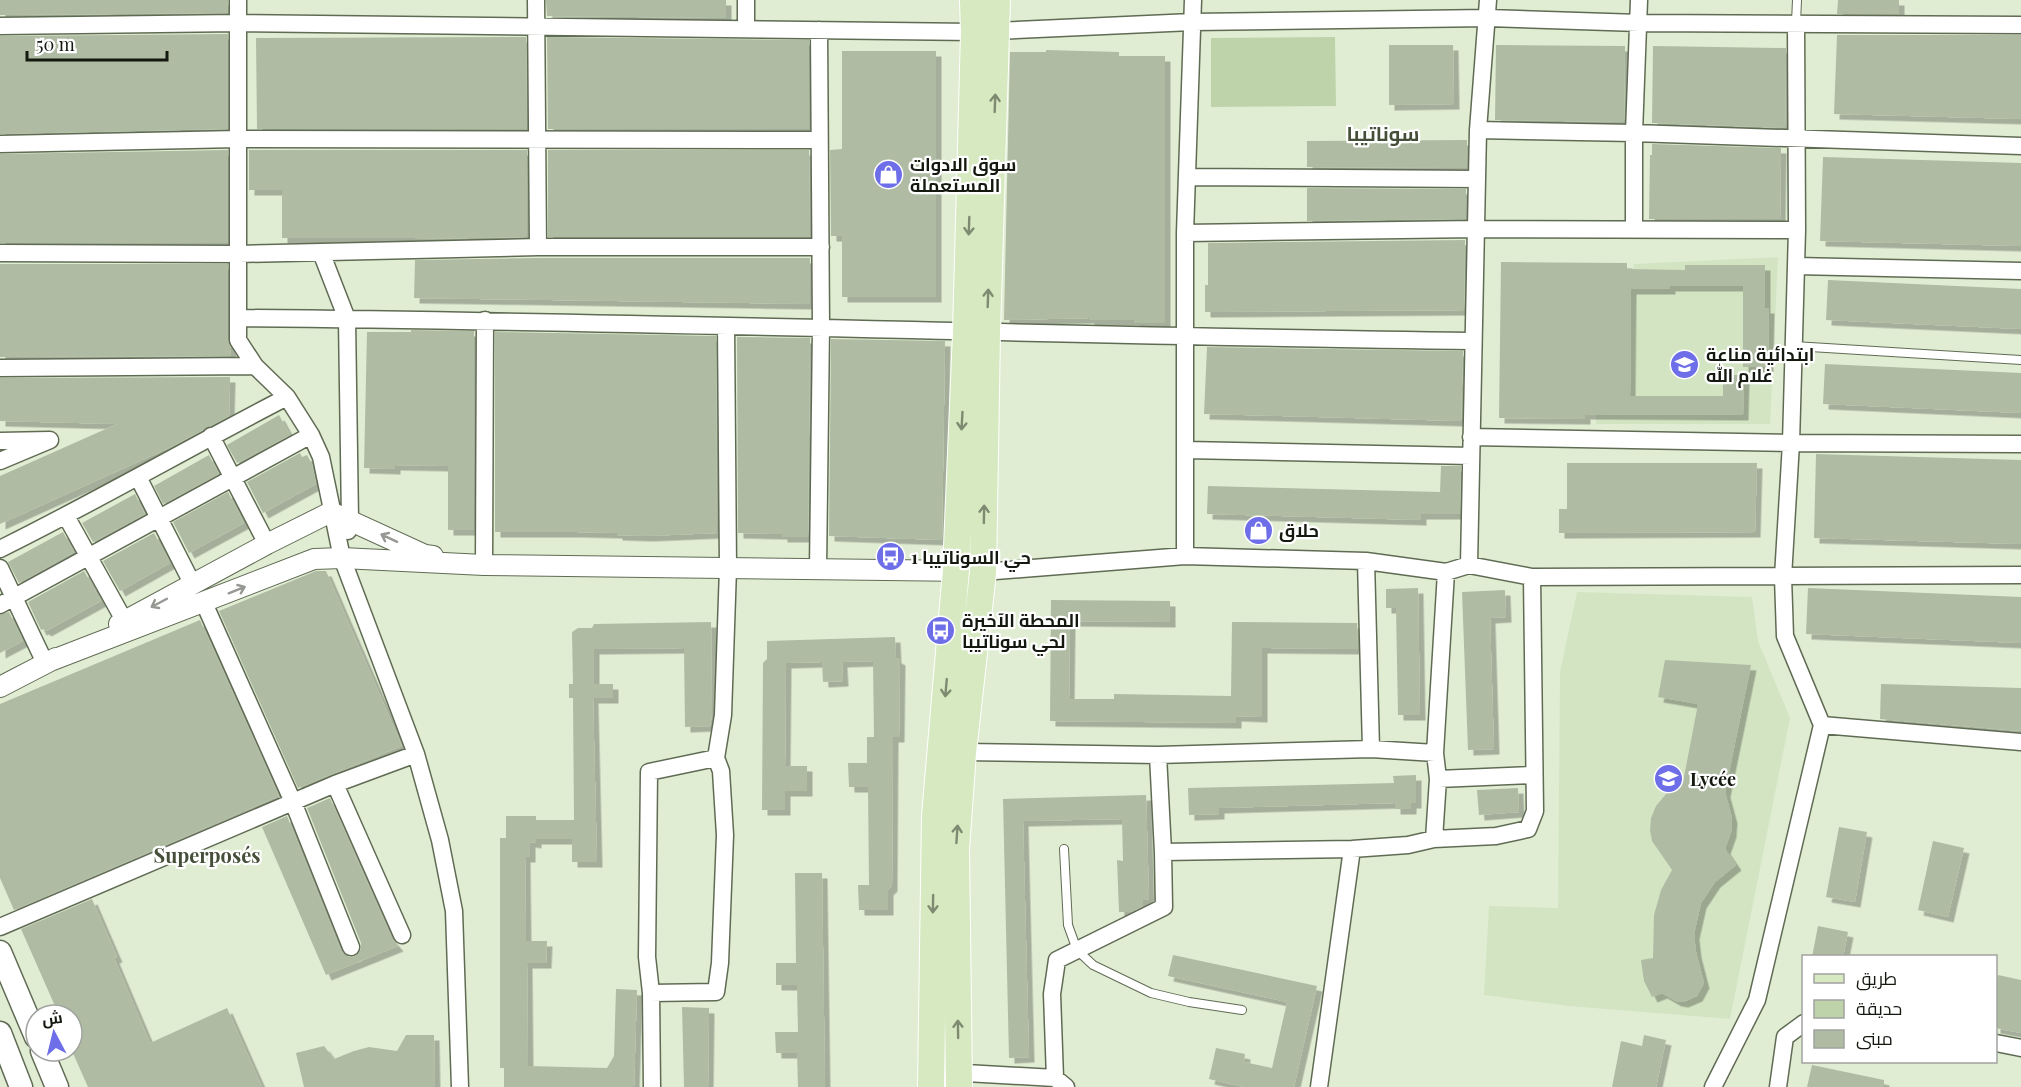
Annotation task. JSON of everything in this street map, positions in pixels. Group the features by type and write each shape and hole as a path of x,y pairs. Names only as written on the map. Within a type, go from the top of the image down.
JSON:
{"main road":[{"path":"973,0 986,31"},
{"path":"931,1079 934,816 976,333 986,31 997,0"},
{"path":"959,1079 956,849 963,752 983,572 976,333"},
{"path":"0,952 24,1009"},
{"path":"0,1033 21,1087"},
{"path":"47,1063 57,1087"}],"street":[{"path":"238,0 238,340 255,366 287,397 311,435 321,457 342,558 416,753 440,840 454,911 460,1087"},
{"path":"536,0 538,247"},
{"path":"746,0 746,29"},
{"path":"1185,556 1187,338 1185,233 1193,0"},
{"path":"1468,565 1478,130 1488,0"},
{"path":"1634,230 1634,133 1639,0"},
{"path":"0,26 238,23 986,31 1192,22 1488,18 1639,23 2021,25"},
{"path":"1713,1087 1757,1000 1822,725 1785,636 1783,577 1791,443 1797,230 1796,23"},
{"path":"818,569 821,327 819,30"},
{"path":"1478,130 2021,146"},
{"path":"0,144 238,139 819,140"},
{"path":"1187,177 1477,179"},
{"path":"1185,233 1797,230"},
{"path":"0,253 238,254 538,247 821,247"},
{"path":"321,252 347,319 350,520 342,558"},
{"path":"1796,266 2021,272"},
{"path":"238,318 485,320 821,327 1187,338 1473,340"},
{"path":"484,565 485,320"},
{"path":"651,993 716,992 720,963 725,835 721,771 716,758 723,715 728,568 726,326"},
{"path":"0,368 255,366"},
{"path":"0,549 287,397"},
{"path":"7,601 311,435"},
{"path":"211,436 267,544"},
{"path":"1471,437 1791,443 2021,444"},
{"path":"0,441 50,440 0,461"},
{"path":"1186,450 1471,456"},
{"path":"138,477 192,585"},
{"path":"0,687 331,512 425,555 484,565"},
{"path":"66,516 125,622"},
{"path":"45,663 314,560 342,558 484,565 983,572 1185,556 1366,561 1446,572 1468,565 1532,577 2021,575"},
{"path":"1366,561 1371,749"},
{"path":"0,568 7,601 45,663"},
{"path":"1434,839 1437,779 1435,753 1446,572"},
{"path":"1163,852 1352,849 1408,845 1434,839 1496,836 1528,829 1535,811 1532,577"},
{"path":"204,603 293,802 351,946"},
{"path":"1822,725 2021,742"},
{"path":"963,752 1158,755 1371,749 1435,753"},
{"path":"0,927 335,784 416,753"},
{"path":"931,1079 1061,1083 1052,994 1057,960 1164,907 1158,755"},
{"path":"652,1087 651,993 647,957 650,772 716,758"},
{"path":"1437,779 1533,775"},
{"path":"335,784 402,935"},
{"path":"1319,1087 1352,849"},
{"path":"1778,1087 1785,1037 1802,1024"},
{"path":"1997,1044 2021,1048"}],"lane":[{"path":"1796,23 1797,0"},
{"path":"1794,346 2021,360"},
{"path":"1064,849 1068,926 1077,950 1093,965 1151,993 1189,1002 1242,1010"}],"shaded area":[{"name":"ابتدائية مناعة غلام الله","path":"1778,257 1770,424 1596,424 1597,303 1630,304 1634,264"},
{"name":"Lycée","path":"1577,592 1752,597 1758,641 1790,718 1730,1019 1569,1006 1484,995 1489,906 1558,908 1560,672"}],"green space":[{"path":"1335,37 1336,106 1211,107 1211,38"}],"building":[{"path":"0,0 228,0 228,13 0,15"},
{"path":"546,0 726,0 726,18 547,16"},
{"path":"1838,0 1899,0 1899,14 1837,14"},
{"path":"228,34 228,129 0,134 0,36"},
{"path":"1837,35 2021,35 2021,119 1834,114"},
{"path":"526,37 527,129 257,129 256,38"},
{"path":"547,37 809,40 809,129 548,129"},
{"path":"1389,45 1453,45 1454,104 1389,105"},
{"path":"1496,45 1625,46 1624,122 1495,120"},
{"path":"1653,46 1786,48 1785,128 1652,123"},
{"path":"1046,50 1119,52 1119,56 1165,56 1165,323 1134,323 1134,320 1089,320 1089,318 1004,320 1010,52 1046,52"},
{"name":"سوق الادوات المستعملة","path":"842,51 936,51 936,297 842,297 842,236 831,236 830,150 842,149"},
{"path":"1467,140 1467,168 1307,167 1307,141"},
{"path":"1652,144 1781,148 1780,219 1649,219"},
{"path":"228,150 228,243 0,243 0,154"},
{"path":"249,150 527,150 527,237 282,238 282,190 249,190"},
{"path":"548,150 809,150 810,237 548,237"},
{"path":"1823,157 2021,163 2021,246 1820,241"},
{"path":"1307,188 1466,189 1466,219 1307,221"},
{"path":"1465,240 1464,310 1205,312 1205,285 1208,285 1208,243"},
{"path":"810,258 810,304 414,298 415,260"},
{"path":"1501,262 1627,263 1627,269 1685,270 1685,265 1765,265 1765,308 1769,308 1768,367 1743,367 1743,286 1670,286 1670,289 1631,289 1630,396 1723,396 1723,375 1744,375 1743,415 1585,414 1585,419 1499,418"},
{"path":"0,264 228,264 230,356 0,357"},
{"path":"1828,280 2021,289 2021,329 1826,320"},
{"path":"411,330 474,331 474,530 448,530 448,466 395,465 395,469 364,468 367,332 411,332"},
{"path":"495,332 716,336 717,533 648,536 617,535 617,533 495,532"},
{"path":"737,337 810,338 808,537 738,533"},
{"path":"831,339 945,341 942,540 829,536"},
{"path":"1207,347 1463,351 1461,421 1204,414"},
{"path":"1825,364 2021,373 2021,413 1823,404"},
{"path":"230,377 229,416 171,447 0,524 0,476 117,424 0,421 0,378"},
{"path":"279,415 290,435 237,463 227,445"},
{"path":"300,453 302,457 307,455 312,464 316,484 263,513 247,482"},
{"path":"1816,454 2021,460 2021,544 1814,538"},
{"path":"209,455 219,474 163,504 154,486"},
{"path":"1567,463 1757,463 1755,532 1559,533 1559,509 1567,509"},
{"path":"1441,466 1461,466 1460,514 1421,514 1421,520 1207,514 1208,486 1440,492"},
{"path":"228,492 244,523 189,553 173,522"},
{"path":"135,494 145,514 93,542 82,523"},
{"path":"63,532 74,552 19,583 8,562"},
{"path":"154,533 170,563 120,591 103,561"},
{"path":"84,571 101,601 46,631 41,630 28,602"},
{"path":"316,571 326,571 402,746 298,788 219,611"},
{"path":"1418,588 1420,715 1398,715 1396,608 1386,608 1386,589"},
{"path":"1808,588 2021,597 2021,643 1806,634"},
{"path":"1505,590 1506,617 1490,618 1494,749 1468,750 1462,592"},
{"path":"1051,600 1170,601 1170,622 1070,621 1069,699 1114,699 1114,694 1231,696 1232,622 1357,623 1358,649 1262,648 1262,717 1236,716 1236,723 1050,721"},
{"path":"9,612 23,641 0,653 0,615"},
{"path":"200,620 279,796 14,910 0,878 0,704"},
{"path":"711,622 712,715 710,726 685,727 684,648 594,649 594,684 613,684 613,698 593,698 597,862 572,862 572,839 536,839 536,843 530,842 530,857 525,857 526,941 547,941 546,963 527,963 528,1066 607,1068 614,1056 616,989 637,990 634,1087 504,1087 504,1068 500,1068 500,838 506,838 506,816 536,816 536,820 574,820 573,698 569,698 569,684 573,684 572,632 578,628 592,628 594,624"},
{"path":"895,637 896,658 900,660 899,737 893,737 892,886 888,890 888,910 859,910 858,885 869,885 868,787 849,787 848,763 867,763 867,737 874,737 873,661 842,662 843,681 823,682 822,662 786,663 785,766 807,766 807,791 785,791 785,810 762,810 763,663 767,659 767,641"},
{"path":"1665,660 1751,665 1725,792 1732,818 1731,832 1725,849 1736,865 1715,882 1701,903 1694,934 1704,983 1697,996 1683,1002 1676,1001 1662,993 1652,997 1644,981 1641,960 1653,958 1654,915 1661,890 1672,870 1652,841 1651,818 1656,806 1666,794 1683,782 1698,704 1658,697"},
{"path":"1881,684 2021,688 2021,731 1880,719"},
{"path":"1416,775 1416,803 1411,803 1411,809 1395,809 1395,803 1219,808 1219,814 1189,815 1188,788 1394,783 1393,776"},
{"path":"1518,788 1519,812 1479,815 1477,790"},
{"path":"1146,795 1149,899 1143,900 1143,906 1131,912 1119,912 1117,860 1123,861 1122,819 1023,821 1029,1057 1009,1058 1003,799"},
{"path":"330,798 392,939 398,946 326,975 262,827 287,816 341,951 349,957 355,956 361,949 361,943 307,808"},
{"path":"1839,827 1867,832 1855,902 1826,897"},
{"path":"1933,841 1964,848 1948,917 1918,910"},
{"path":"795,873 822,873 825,1087 798,1087 797,1053 776,1053 775,1032 798,1032 797,985 776,985 776,963 796,963"},
{"path":"92,899 150,1043 227,1008 262,1087 88,1087 77,1063 84,1063 84,1003 54,1003 21,929"},
{"path":"1818,926 1848,932 1843,955 1812,955"},
{"path":"1173,955 1317,986 1294,1087 1244,1087 1209,1079 1216,1048 1245,1054 1244,1062 1272,1068 1287,1002 1168,976"},
{"path":"1998,975 2021,980 2021,1033 1997,1028"},
{"path":"682,1007 709,1008 708,1087 684,1087"},
{"path":"406,1035 434,1035 435,1087 304,1087 296,1053 324,1046 334,1059 369,1047 397,1051"},
{"path":"1644,1035 1666,1040 1656,1087 1612,1087 1621,1041 1642,1046"},
{"path":"1812,1065 1884,1080 1884,1087 1807,1087"}],"place":[{"name":"سوق الادوات المستعملة","path":"889,174"},
{"name":"ابتدائية مناعة غلام الله","path":"1685,364"},
{"name":"حلاق","path":"1258,530"},
{"name":"حي السوناتيبا 1","path":"890,557"},
{"name":"المحطة الآخيرة لحي سوناتيبا","path":"941,630"},
{"name":"Lycée","path":"1669,779"}],"district":[{"name":"سوناتيبا","path":"1383,132"},
{"name":"Superposés","path":"207,854"}]}
